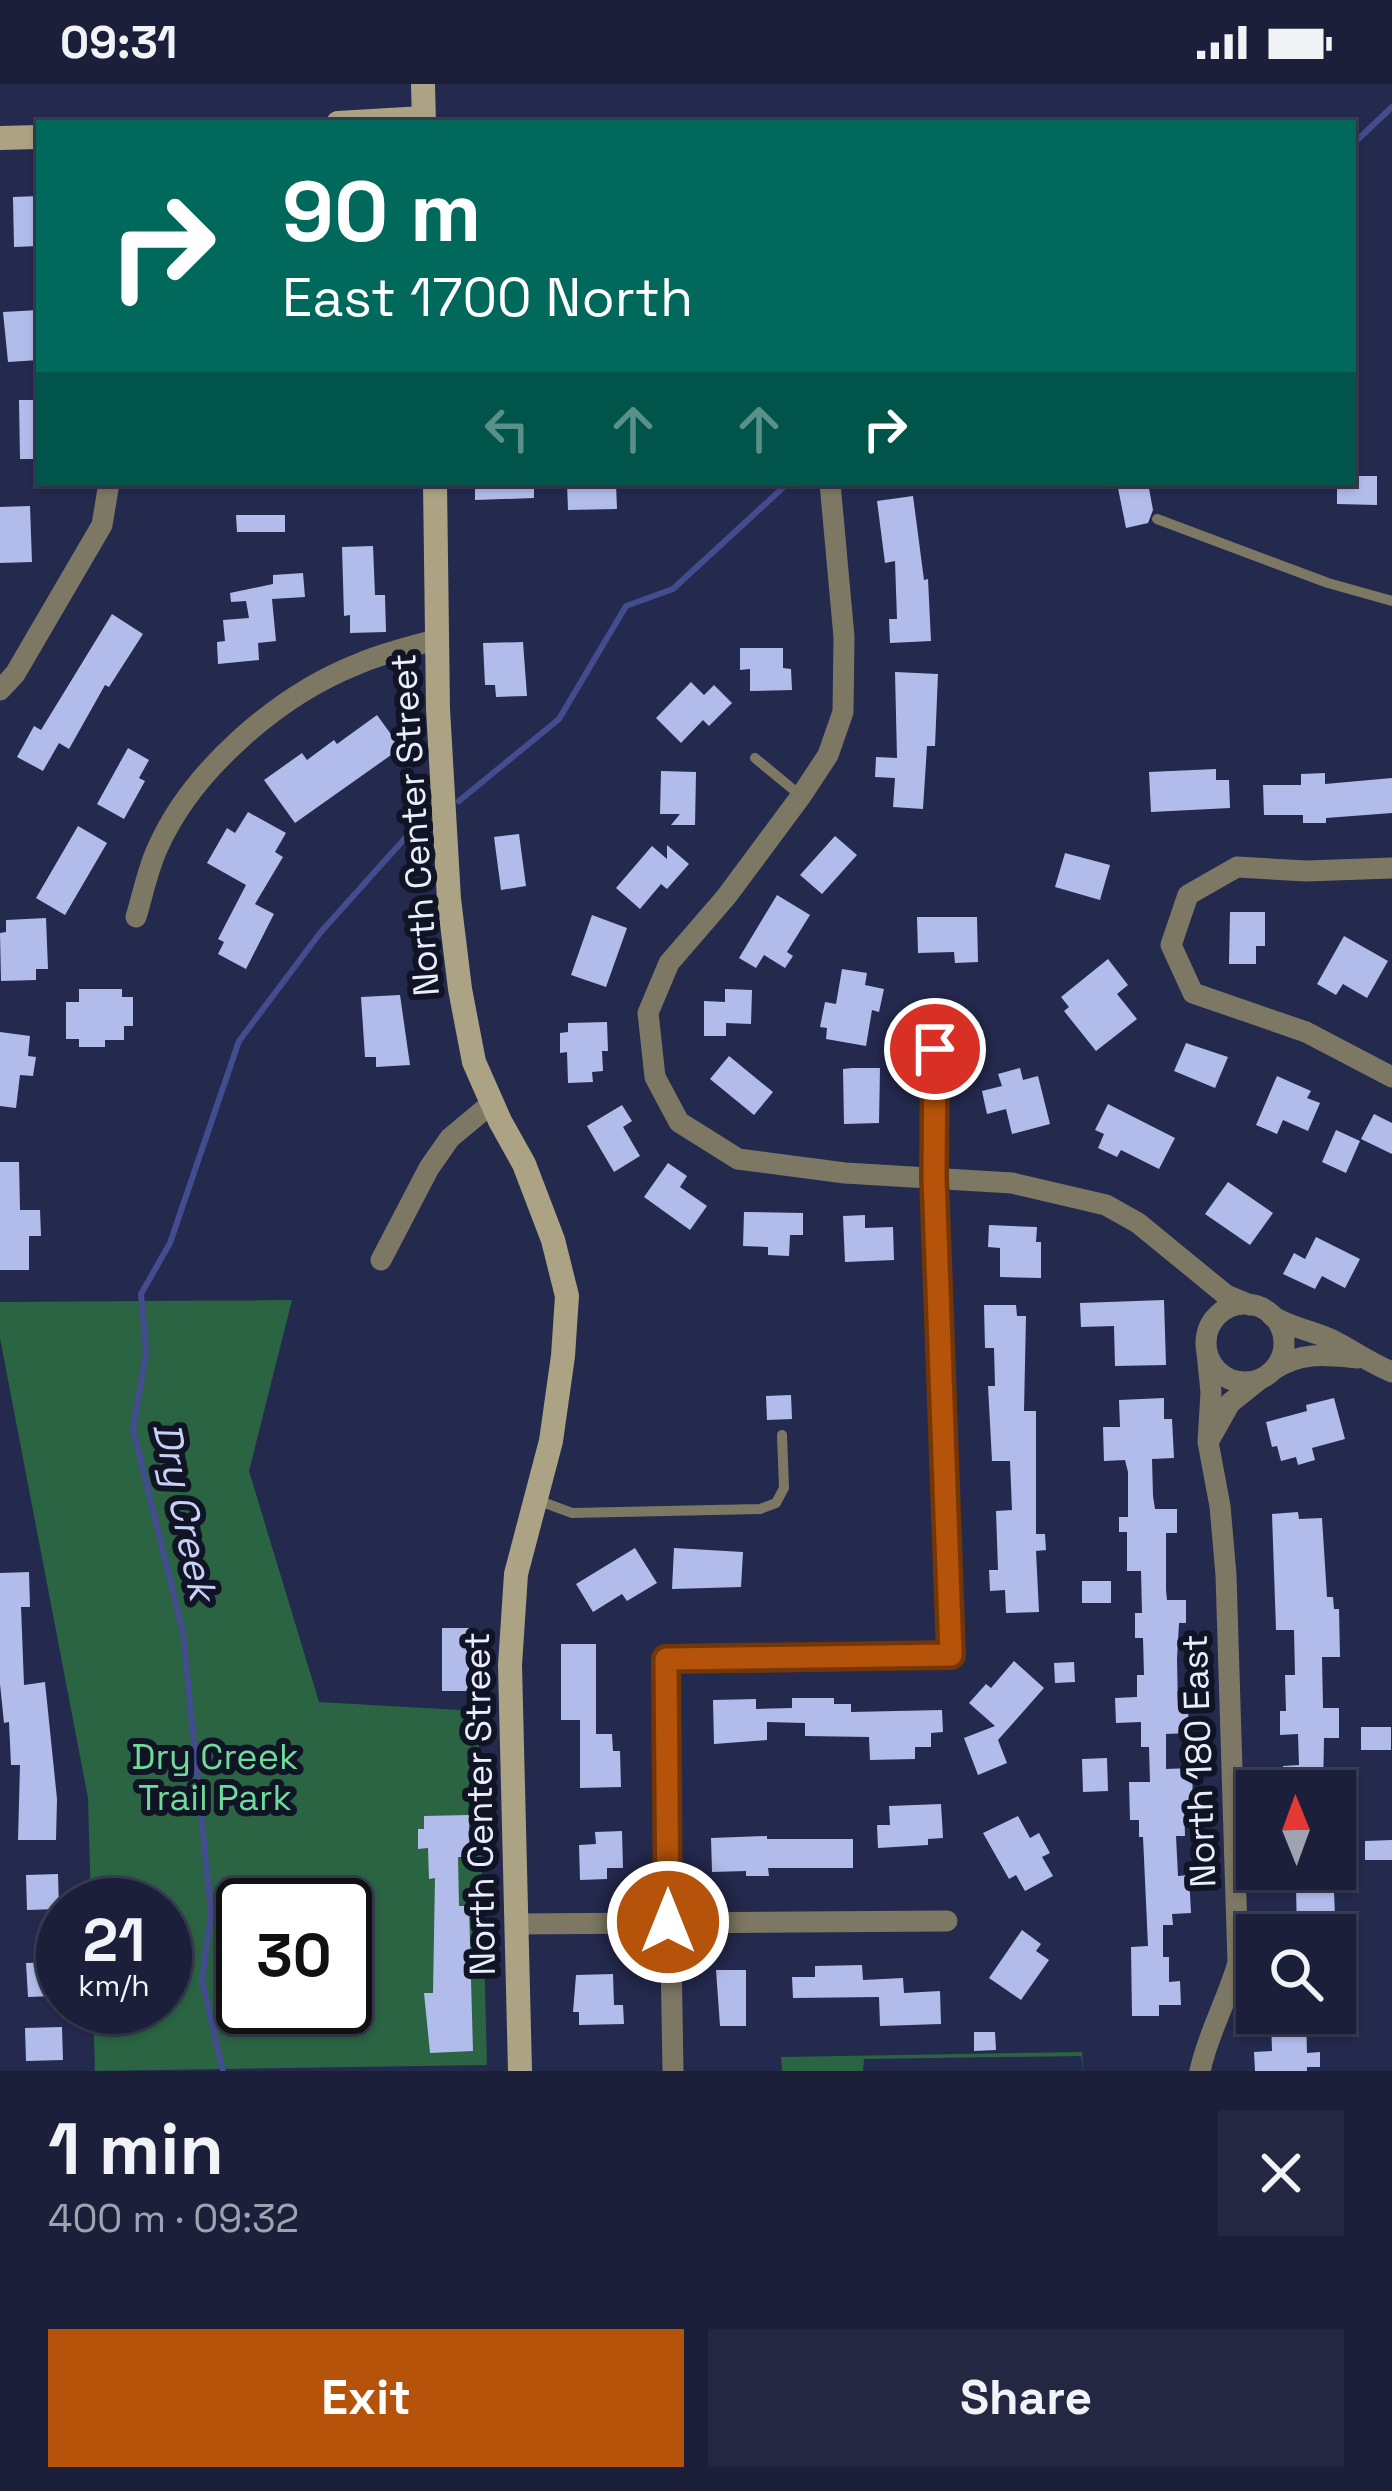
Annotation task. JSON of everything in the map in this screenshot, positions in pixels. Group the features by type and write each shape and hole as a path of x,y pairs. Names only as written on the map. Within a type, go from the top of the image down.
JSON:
{"street":[{"path":"423,84 423,120"},
{"path":"0,138 36,136"},
{"path":"0,690 15,674 102,525 108,486"},
{"name":"North Center Street","path":"435,486 444,820 457,967 474,1062 524,1164 553,1240 567,1296 557,1398 537,1501 516,1574 510,1665 520,2071"},
{"path":"830,486 844,637 842,712 828,754 801,796 726,897 669,963 648,1013 655,1078 679,1122 738,1159 845,1173 1012,1183 1106,1205 1138,1223 1226,1295 1299,1331 1336,1342 1358,1358 1392,1372"},
{"path":"136,917 158,846 206,774 251,730 320,682 358,663 437,639"},
{"path":"1392,868 1237,867 1188,896 1171,945 1193,993 1306,1032 1392,1078"},
{"path":"674,2071 666,1659 951,1655 934,1177 935,1049"},
{"path":"381,1260 450,1138 492,1103"},
{"name":"North 180 East","path":"1174,1253 1192,1275 1204,1302 1211,1379 1208,1442 1226,1575 1238,1963 1228,1996 1211,2026 1200,2071"},
{"path":"1250,1305 1226,1310 1213,1321 1207,1344 1215,1367 1228,1378 1244,1382 1316,1354 1358,1358"},
{"path":"1208,1442 1230,1403 1279,1362 1281,1329 1272,1316"},
{"path":"516,1924 947,1921"}],"lane":[{"path":"1157,519 1392,602"},
{"path":"755,758 801,796"},
{"path":"537,1501 572,1513 760,1510 776,1503 784,1488 782,1435"}],"green space":[{"name":"Dry Creek Trail Park","path":"292,1300 249,1471 319,1702 478,1711 487,2065 95,2071 94,2034 192,2034 192,1878 90,1878 88,1798 0,1338 0,1302"},
{"path":"1082,2052 1083,2071 1081,2056 864,2059 863,2071 782,2071 781,2057"}],"building":[{"path":"36,196 36,246 14,247 13,197"},
{"path":"36,310 36,360 8,362 3,312"},
{"path":"19,400 36,400 36,459 20,459"},
{"path":"1356,476 1377,476 1377,505 1337,504 1337,486 1356,486"},
{"path":"475,486 534,486 534,498 475,500"},
{"path":"567,486 616,486 617,509 568,510"},
{"path":"1118,486 1149,486 1153,510 1148,523 1126,528"},
{"path":"913,496 924,580 928,579 931,641 890,643 889,619 897,619 895,561 885,563 877,501"},
{"path":"30,506 32,562 0,563 0,507"},
{"path":"236,515 285,515 285,532 237,532"},
{"path":"373,546 375,595 385,595 386,632 350,633 350,615 344,616 342,547"},
{"path":"303,573 305,597 272,599 276,641 258,643 259,660 218,664 217,642 225,641 223,620 249,618 246,601 231,602 230,593 273,584 273,575"},
{"path":"112,614 143,634 109,687 105,685 69,749 59,743 43,771 17,757 34,726 41,730"},
{"path":"523,642 527,696 496,697 495,685 485,685 483,643"},
{"path":"740,648 783,648 783,668 791,669 792,690 750,691 750,669 740,670"},
{"path":"895,672 938,674 935,746 927,746 923,809 893,807 895,778 875,777 876,757 897,758"},
{"path":"691,682 704,695 714,685 732,703 709,726 703,720 681,743 656,718"},
{"path":"377,715 401,748 295,823 264,780 302,753 307,760 334,740 337,744"},
{"path":"128,748 149,760 139,778 145,781 124,819 97,804"},
{"path":"1216,769 1216,780 1229,780 1230,808 1151,812 1149,772"},
{"path":"661,771 696,772 695,825 671,825 680,814 660,814"},
{"path":"1325,773 1325,784 1392,778 1392,813 1326,818 1326,823 1303,823 1303,815 1264,815 1263,785 1301,785 1301,774"},
{"path":"248,812 286,833 275,852 283,857 255,904 274,914 246,969 218,954 224,942 218,939 246,885 207,863 227,828 235,833"},
{"path":"78,826 107,843 65,915 36,898"},
{"path":"519,834 526,886 501,890 494,837"},
{"path":"835,836 857,855 822,894 800,875"},
{"path":"667,845 689,864 667,889 661,884 640,909 616,888 652,846 667,859"},
{"path":"1065,853 1110,865 1100,900 1055,887"},
{"path":"777,895 810,915 787,952 793,956 785,968 764,955 756,968 739,958"},
{"path":"1230,912 1265,912 1265,946 1256,946 1256,964 1229,964"},
{"path":"592,915 627,928 606,987 571,975"},
{"path":"917,917 977,917 978,962 955,963 954,952 918,953"},
{"path":"46,918 48,969 36,969 36,980 1,981 0,933 6,932 6,920"},
{"path":"1344,936 1388,961 1367,998 1343,984 1336,995 1317,984"},
{"path":"1108,959 1128,985 1117,994 1137,1019 1096,1051 1064,1011 1069,1007 1061,997"},
{"path":"842,969 867,973 865,985 884,989 879,1012 872,1010 866,1046 826,1039 827,1028 820,1027 825,1002 836,1004"},
{"path":"79,989 122,989 122,997 133,997 133,1026 124,1026 124,1040 105,1040 105,1047 79,1047 79,1039 66,1039 66,1002 79,1002"},
{"path":"725,989 752,990 751,1024 726,1023 726,1036 704,1036 704,1001 725,1002"},
{"path":"400,995 410,1065 376,1067 376,1057 365,1057 361,997"},
{"path":"607,1022 603,1071 592,1072 593,1082 568,1083 567,1052 560,1053 560,1033 568,1032 568,1023"},
{"path":"0,1032 30,1036 28,1056 36,1057 33,1076 20,1075 16,1108 0,1106"},
{"path":"1186,1043 1228,1057 1215,1088 1174,1071"},
{"path":"729,1056 773,1092 754,1115 710,1079"},
{"path":"880,1068 879,1123 844,1124 843,1069"},
{"path":"1020,1068 1023,1080 1038,1076 1050,1124 1012,1134 1006,1109 987,1114 982,1091 1002,1086 998,1074"},
{"path":"1277,1076 1311,1091 1307,1098 1320,1103 1308,1131 1283,1120 1277,1134 1256,1125"},
{"path":"1108,1104 1175,1138 1159,1169 1121,1150 1117,1157 1098,1148 1104,1134 1095,1130"},
{"path":"622,1105 632,1121 623,1127 640,1156 614,1172 587,1126"},
{"path":"1374,1114 1392,1123 1392,1154 1361,1139"},
{"path":"1336,1130 1360,1141 1346,1173 1322,1162"},
{"path":"0,1162 19,1162 20,1210 40,1210 41,1236 29,1236 29,1270 0,1270"},
{"path":"668,1163 687,1176 680,1187 707,1206 690,1230 644,1197"},
{"path":"1228,1182 1273,1213 1250,1245 1205,1214"},
{"path":"744,1212 803,1213 803,1235 790,1235 789,1256 768,1255 768,1247 743,1246"},
{"path":"865,1215 865,1228 893,1227 894,1260 845,1262 843,1216"},
{"path":"989,1225 1037,1227 1041,1278 1000,1277 1000,1248 988,1247"},
{"path":"1316,1237 1360,1259 1345,1288 1322,1276 1315,1289 1283,1274 1294,1253 1305,1259"},
{"path":"1164,1300 1166,1365 1115,1366 1114,1326 1081,1327 1080,1303"},
{"path":"984,1305 1016,1305 1017,1316 1026,1316 1024,1411 1036,1411 1036,1534 1045,1534 1046,1550 1036,1551 1039,1612 1006,1613 1005,1590 990,1591 989,1570 998,1570 996,1511 1012,1510 1010,1461 992,1461 988,1386 995,1386 994,1348 985,1348"},
{"path":"791,1395 792,1419 767,1420 766,1396"},
{"path":"1164,1398 1164,1419 1172,1419 1174,1458 1152,1459 1153,1496 1155,1509 1177,1509 1177,1533 1166,1533 1166,1590 1167,1600 1186,1600 1186,1623 1179,1623 1178,1709 1188,1709 1189,1733 1166,1734 1166,1769 1192,1768 1193,1804 1184,1804 1185,1836 1176,1836 1178,1876 1189,1875 1191,1913 1172,1914 1173,1925 1163,1925 1163,1957 1169,1957 1169,1982 1180,1981 1181,2005 1159,2005 1159,2016 1132,2016 1131,1947 1148,1946 1143,1837 1139,1837 1139,1820 1130,1820 1129,1782 1150,1782 1149,1747 1141,1747 1141,1722 1116,1723 1115,1698 1137,1697 1137,1675 1144,1675 1143,1638 1135,1638 1135,1613 1142,1613 1141,1571 1127,1571 1127,1532 1119,1532 1119,1517 1128,1517 1128,1472 1125,1460 1104,1461 1103,1427 1120,1427 1119,1400"},
{"path":"1334,1398 1345,1439 1312,1448 1315,1460 1298,1465 1296,1457 1281,1461 1266,1422"},
{"path":"1298,1512 1299,1519 1322,1518 1327,1597 1333,1597 1334,1609 1339,1609 1340,1657 1322,1657 1323,1708 1339,1708 1339,1738 1324,1738 1323,1770 1283,1770 1283,1766 1299,1765 1298,1734 1280,1735 1280,1711 1286,1711 1285,1675 1295,1675 1294,1630 1276,1630 1272,1514"},
{"path":"635,1548 657,1583 627,1601 622,1594 593,1612 576,1584"},
{"path":"674,1548 743,1552 741,1587 672,1589"},
{"path":"29,1572 30,1607 21,1607 24,1685 45,1682 57,1799 56,1840 18,1840 20,1765 11,1765 9,1722 4,1723 0,1684 0,1573"},
{"path":"1082,1581 1111,1581 1111,1603 1082,1603"},
{"path":"442,1628 469,1628 469,1691 442,1691"},
{"path":"561,1644 596,1644 596,1734 612,1734 613,1751 620,1751 621,1787 580,1788 580,1720 561,1720"},
{"path":"1014,1661 1044,1688 998,1740 1007,1763 978,1775 964,1738 995,1726 969,1703 986,1684 991,1688"},
{"path":"1074,1662 1075,1682 1055,1683 1054,1663"},
{"path":"792,1698 834,1698 834,1704 851,1704 851,1712 942,1710 943,1732 931,1733 931,1747 915,1747 915,1759 870,1760 869,1737 805,1736 805,1723 767,1722 767,1740 714,1744 713,1700 756,1699 756,1709 792,1708"},
{"path":"1361,1727 1391,1727 1391,1750 1361,1750"},
{"path":"1107,1758 1108,1791 1083,1792 1082,1759"},
{"path":"941,1804 943,1838 928,1839 928,1845 878,1848 877,1825 890,1825 889,1806"},
{"path":"469,1815 469,1857 458,1857 459,1906 469,1906 473,2051 430,2053 424,1993 433,1993 435,1878 429,1879 428,1848 418,1849 418,1829 424,1829 424,1816"},
{"path":"1018,1816 1030,1838 1039,1833 1050,1853 1042,1857 1053,1876 1025,1891 1016,1875 1009,1879 983,1833"},
{"path":"622,1831 623,1868 607,1868 607,1879 580,1880 579,1845 596,1844 595,1832"},
{"path":"711,1838 853,1839 853,1868 768,1868 769,1876 712,1872"},
{"path":"1392,1840 1392,1860 1365,1860 1365,1841"},
{"path":"58,1874 58,1878 36,1878 36,1910 27,1910 26,1875"},
{"path":"1296,1890 1334,1890 1335,1914 1297,1914"},
{"path":"1022,1930 1041,1944 1036,1951 1049,1960 1021,2000 989,1978"},
{"path":"26,1963 36,1963 36,1997 28,1997"},
{"path":"862,1965 863,1980 903,1978 904,1993 940,1991 941,2024 880,2026 879,1997 793,1998 792,1977 815,1977 815,1966"},
{"path":"716,1970 746,1970 746,2026 720,2026"},
{"path":"613,1974 614,2005 623,2005 624,2024 579,2025 579,2012 573,2012 576,1975"},
{"path":"25,2028 36,2028 36,2034 62,2034 63,2060 26,2061"},
{"path":"974,2032 995,2032 996,2050 974,2051"},
{"path":"1271,2034 1306,2034 1307,2053 1320,2052 1320,2067 1255,2071 1254,2052 1272,2051"}],"waterway":[{"name":"Dry Creek","path":"1356,141 1392,107"},
{"name":"Dry Creek","path":"459,801 559,719 626,606 673,589 785,486"},
{"name":"Dry Creek","path":"223,2071 202,1981 211,1913 183,1632 133,1429 146,1352 141,1294 170,1243 239,1041 320,933 416,826"}],"route":[{"path":"668,1922 666,1659 951,1655 934,1177 935,1049"}]}
